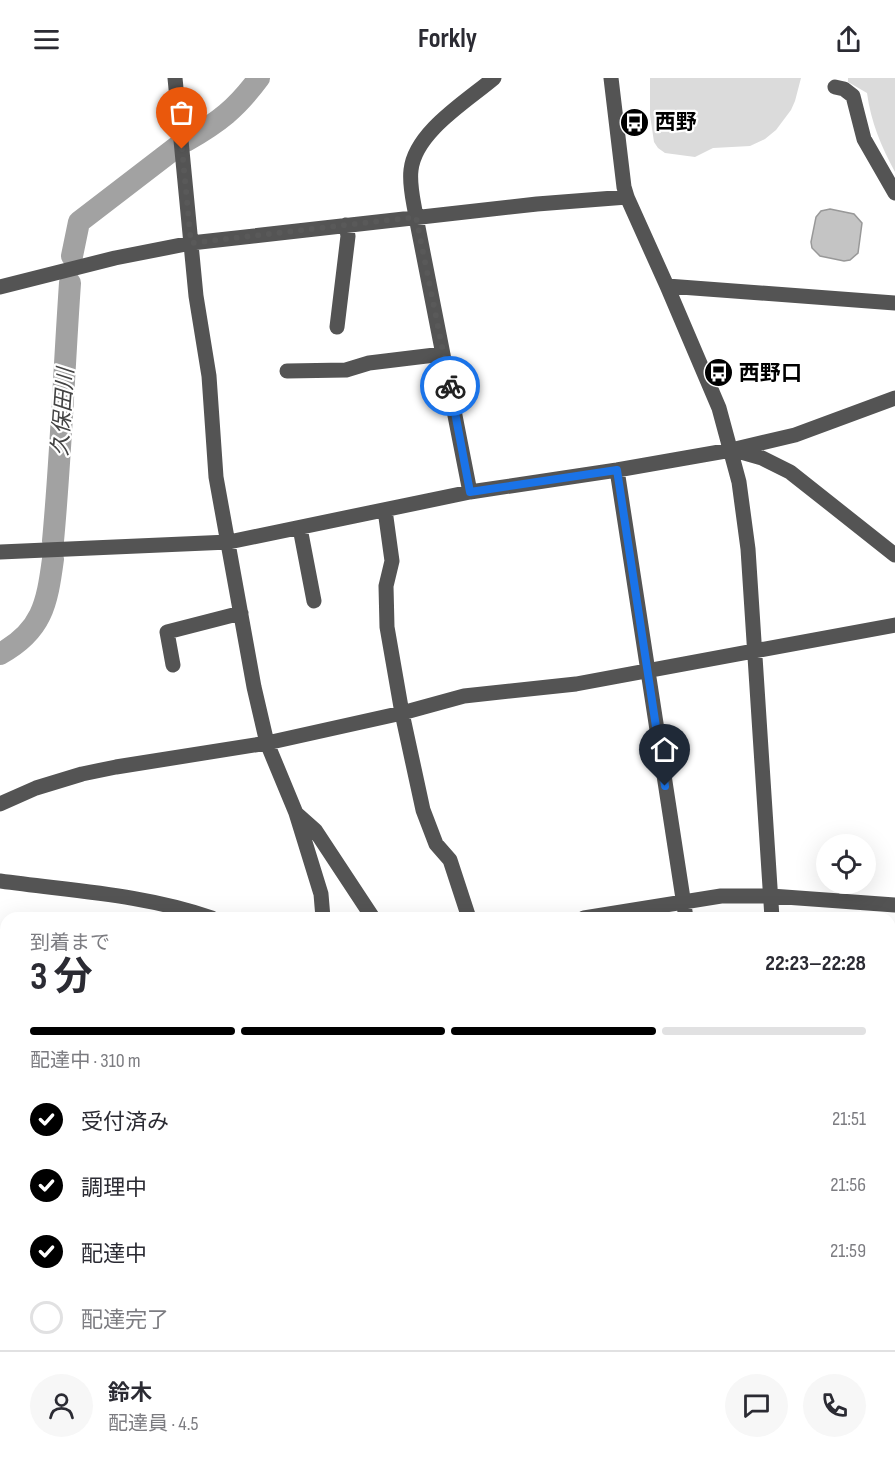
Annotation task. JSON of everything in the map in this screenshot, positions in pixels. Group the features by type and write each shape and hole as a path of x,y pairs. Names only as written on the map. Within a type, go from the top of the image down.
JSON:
{"street":[{"path":"175,78 196,296 208,376 216,477 254,687 267,743 296,813 321,894 322,912"},
{"path":"470,492 411,191 411,170 417,150 431,131 494,78"},
{"path":"611,78 625,192 719,408 739,482 745,515 772,912"},
{"path":"836,87 844,89 853,96 864,139 895,193"},
{"path":"0,287 115,258 191,243 625,192"},
{"path":"337,327 348,236 346,225"},
{"path":"667,286 895,303"},
{"path":"287,371 345,370 369,363 443,354"},
{"path":"0,552 229,542 470,492 731,450 795,435 895,398"},
{"path":"731,450 762,458 790,472 895,555"},
{"path":"617,470 685,912"},
{"path":"385,510 392,561 386,586 387,627 402,713 423,810 436,844 450,860 467,912"},
{"path":"300,528 314,601"},
{"path":"173,665 167,632 241,613"},
{"path":"0,804 36,788 105,769 267,743 402,713 464,696 576,684 895,625"},
{"path":"296,813 315,830 369,912"},
{"path":"0,881 116,894 195,912"},
{"path":"621,912 721,896 771,896 895,905"}],"shaded area":[{"path":"650,78 801,78 791,110 776,130 765,139 750,146 713,148 695,157 665,153 654,142 650,115"},
{"path":"848,78 895,78 895,172 877,134 867,93 848,82"}],"building":[{"path":"830,209 854,214 862,223 858,253 850,260 820,256 812,248 816,217 821,211"}],"waterway":[{"name":"久保田川","path":"186,141 226,114 259,78"},
{"name":"久保田川","path":"72,256 79,222 178,146"},
{"name":"久保田川","path":"53,541 70,283"},
{"name":"久保田川","path":"0,654 25,636 34,626 45,603 53,559"}],"way so far":[{"path":"182,149 191,243 416,217 450,386"}],"place":[{"name":"西野","path":"634,122"},
{"name":"西野口","path":"718,373"}],"route":[{"path":"450,386 470,492 617,470 665,786"}]}
